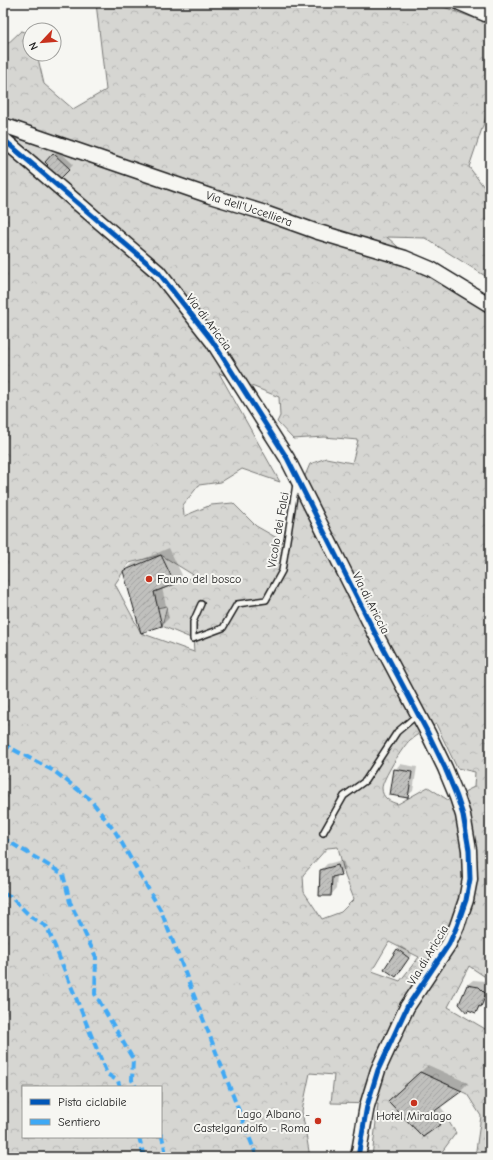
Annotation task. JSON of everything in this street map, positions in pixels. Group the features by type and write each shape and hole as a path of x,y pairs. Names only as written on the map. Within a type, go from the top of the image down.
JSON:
{"street":[{"path":"464,4 490,7"},
{"path":"464,4 490,16"},
{"name":"Via dell'Uccelliera","path":"3,125 315,231 405,258 431,269 490,305"},
{"name":"Via di Ariccia","path":"3,139 158,272 213,342 287,458 418,714 449,778 463,815 469,854 469,886 464,907 454,935 437,964 407,1007 378,1070 367,1106 360,1156"}],"lane":[{"name":"Vicolo dei Falci","path":"201,604 193,622 193,639 223,628 237,604 266,600 282,571 297,479"},
{"path":"323,833 344,796 365,780 397,732 418,714"}],"green space":[{"path":"96,3 433,3 490,24 490,105 469,167 490,195 490,279 425,238 387,237 426,272 490,313 490,980 469,966 448,1007 487,1030 490,1026 490,1157 475,1157 481,1116 467,1094 420,1072 388,1101 423,1137 447,1119 456,1133 438,1157 372,1157 378,1104 331,1103 334,1075 310,1073 302,1111 310,1157 3,1157 3,48 21,31 22,62 39,62 44,84 73,109 106,90","holes":["219,373 279,397 280,416 277,422 293,439 324,437 358,440 352,463 326,458 310,464 290,511 284,542 256,526 233,503 211,505 184,516 183,505 199,485 221,482 242,469 280,482","161,555 195,576 139,598 152,609 167,606 162,626 193,639 194,652 141,633 115,584 129,563","436,724 457,768 475,772 474,787 448,800 428,787 398,804 389,801 382,791 383,784 393,763 410,740","338,847 345,876 354,899 341,912 322,919 304,892 303,875 327,848","389,942 419,957 400,981 372,971"]}],"building":[{"path":"53,153 70,169 59,180 45,168 48,165 45,162"},
{"path":"161,555 175,584 154,592 162,626 141,633 123,571"},
{"path":"394,769 412,772 408,798 390,795"},
{"path":"338,865 341,875 332,877 331,896 319,896 320,870"},
{"path":"397,949 409,958 396,977 384,969"},
{"path":"467,985 479,987 486,994 481,1007 479,1006 476,1013 468,1010 467,1013 459,1004"},
{"path":"420,1072 462,1091 432,1113 441,1124 423,1137 388,1101"}],"marked path":[{"path":"3,744 54,771 90,799 116,833 161,911 256,1157"},
{"path":"3,836 6,840 63,874 70,902 96,957 95,994 133,1059 132,1080 135,1086"},
{"path":"3,894 10,896 31,917 47,927 107,1074 118,1081 120,1086"},
{"path":"162,1137 166,1157"},
{"path":"139,1138 144,1157"}],"cycle path":[{"path":"3,139 158,272 213,342 287,458 374,631 428,733 457,797 463,815 469,850 470,879 466,900 449,944 407,1007 378,1070 367,1106 358,1157"}],"place":[{"name":"Fauno del bosco","path":"149,579"},
{"name":"Hotel Miralago","path":"414,1103"},
{"name":"Lago Albano - Castelgandolfo - Roma","path":"318,1121"}]}
